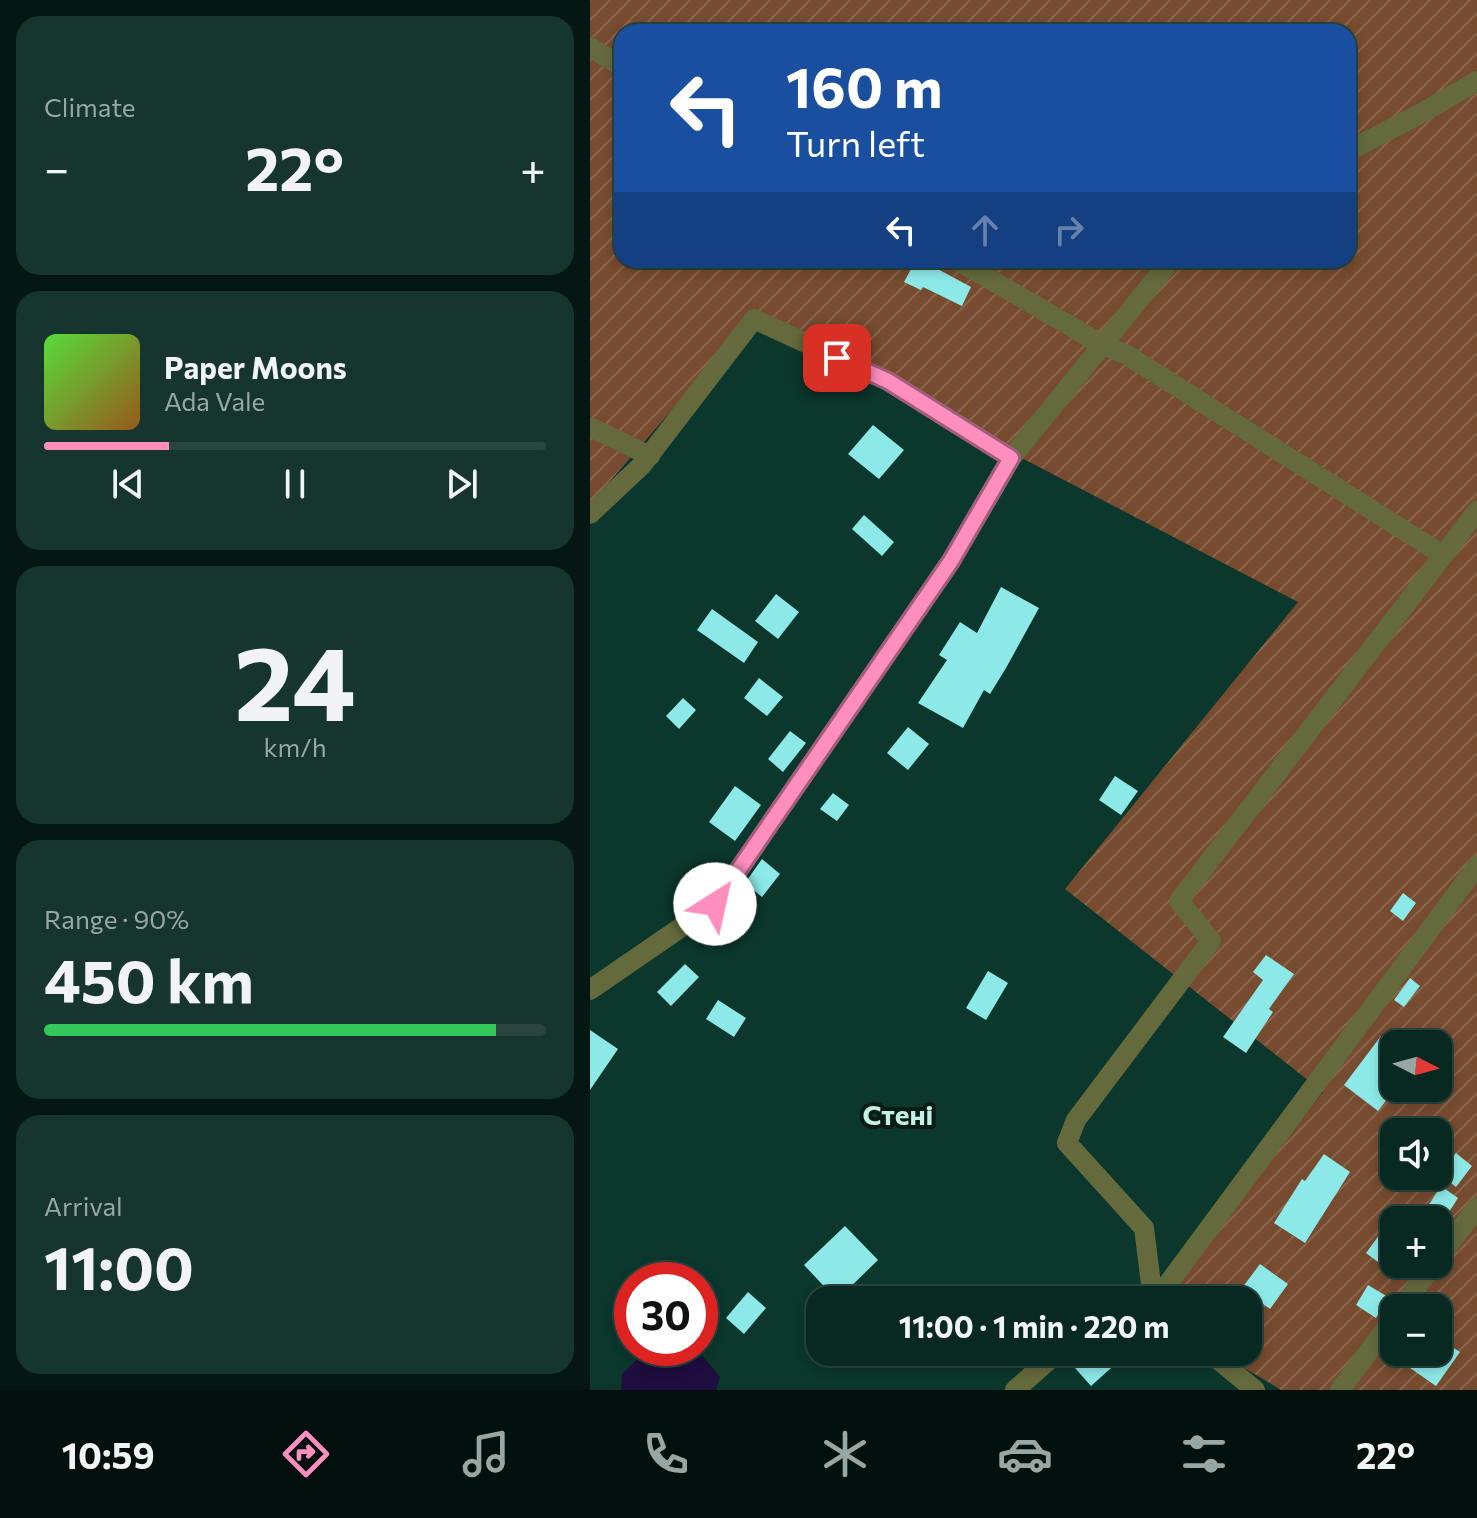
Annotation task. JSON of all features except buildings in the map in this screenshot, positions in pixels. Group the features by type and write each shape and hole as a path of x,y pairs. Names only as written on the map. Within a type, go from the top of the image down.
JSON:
{"street":[{"path":"590,47 614,62"},
{"path":"1356,147 1477,81"},
{"path":"971,268 1101,344 1127,355 1443,555"},
{"path":"590,990 715,904 951,561 1011,458 1164,268"},
{"path":"590,514 650,456 754,319 888,381 1011,458"},
{"path":"590,427 650,456"},
{"path":"1153,1286 1144,1228 1067,1143 1076,1120 1211,941 1179,901 1477,511"},
{"path":"1165,1286 1477,866"},
{"path":"1452,1241 1477,1207"},
{"path":"1412,1294 1424,1278"},
{"path":"1340,1390 1380,1337"},
{"path":"1015,1390 1042,1366"},
{"path":"1226,1366 1255,1390"}],"shaded area":[{"path":"590,0 1477,0 1477,1390 1281,1390 1241,1366 1262,1366 1262,1286 1167,1286 1323,1092 1065,889 1298,602 761,322 739,333 590,504"},
{"path":"630,1366 711,1366 720,1377 716,1390 621,1390 622,1374"}],"district":[{"name":"Стені","path":"898,1115"}],"route":[{"path":"715,904 951,561 1011,458 888,381 837,358"}]}
